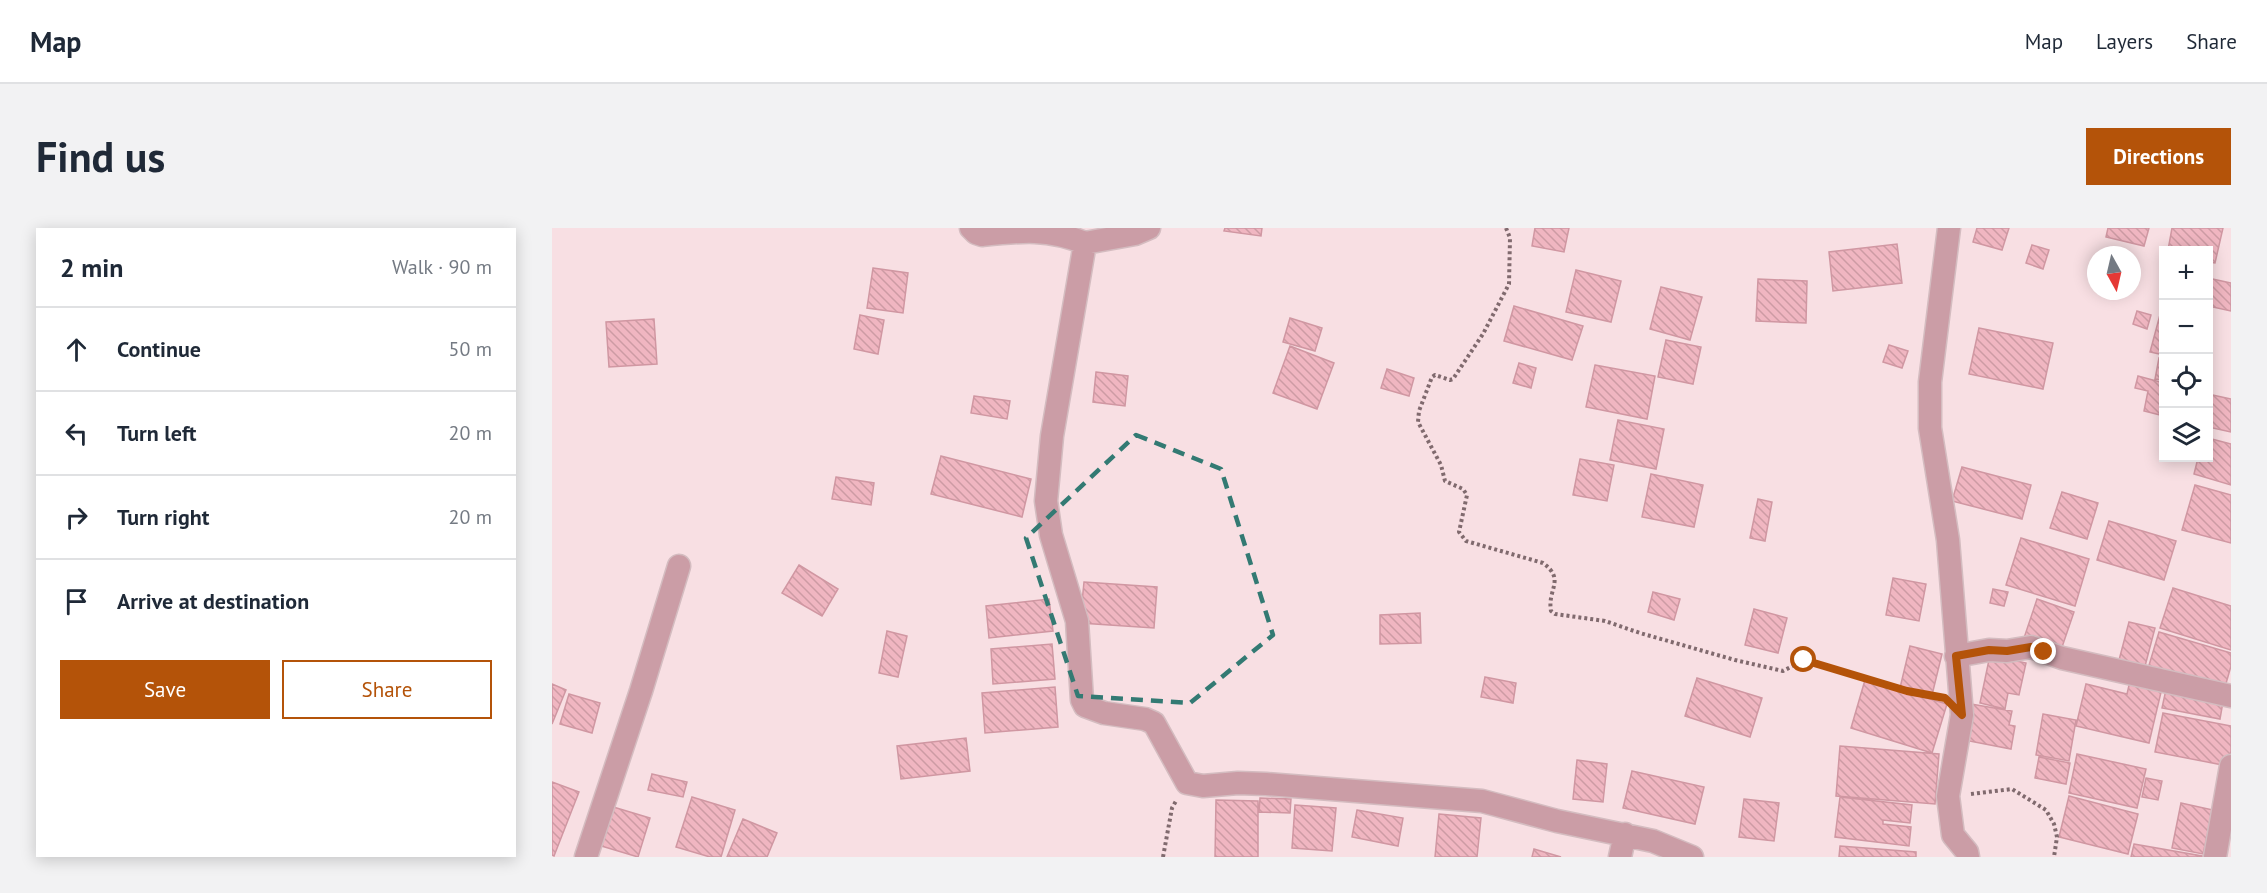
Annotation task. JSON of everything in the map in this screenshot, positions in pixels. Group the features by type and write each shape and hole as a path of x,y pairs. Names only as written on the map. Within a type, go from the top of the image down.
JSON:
{"street":[{"path":"971,228 982,235 1024,230 1047,231 1084,243 1135,234 1149,228"},
{"path":"1949,228 1930,381 1930,404 1933,451 1948,540 1962,715 1947,796 1953,835 1967,852 1968,857"},
{"path":"1084,243 1052,436 1046,501 1051,535 1077,621 1082,700 1089,709 1145,719 1154,723 1186,783 1203,786 1238,783 1334,788 1482,801 1653,841 1692,857"},
{"path":"591,856 679,566"},
{"path":"1956,656 1989,650 2007,651 2031,647 2062,658 2231,696"},
{"path":"2215,857 2231,766"},
{"path":"1620,857 1625,834"}],"path":[{"path":"1506,228 1510,238 1509,284 1483,334 1453,379 1435,375 1432,377 1419,411 1418,422 1441,465 1445,481 1463,489 1467,495 1459,532 1463,537 1467,541 1544,563 1553,570 1556,576 1550,605 1551,611 1555,614 1605,621 1735,660 1783,671 1804,660 1907,691 1945,698 1962,715"},
{"path":"1163,857 1172,808 1186,783"},
{"path":"1947,796 2012,789 2035,802 2046,810 2054,824 2057,837 2054,857"}],"highlighted area":[{"path":"1136,435 1221,469 1273,635 1190,703 1078,696 1026,538"}],"building":[{"path":"1225,228 1262,228 1261,236 1224,231"},
{"path":"1535,228 1569,228 1564,252 1532,246"},
{"path":"1977,228 2009,228 2002,250 1973,242"},
{"path":"2108,228 2149,228 2144,246 2106,237"},
{"path":"2172,228 2223,228 2215,263 2213,263 2213,246 2169,246"},
{"path":"1897,244 1902,283 1833,291 1829,252"},
{"path":"2032,245 2049,250 2043,269 2026,263"},
{"path":"873,268 908,273 903,313 867,308"},
{"path":"1576,270 1621,281 1611,322 1566,312"},
{"path":"1758,279 1807,281 1806,323 1756,321"},
{"path":"2213,279 2231,283 2231,311 2213,307"},
{"path":"1661,287 1702,297 1690,340 1650,329"},
{"path":"1514,306 1583,326 1572,360 1504,341"},
{"path":"2137,311 2151,315 2147,329 2133,324"},
{"path":"860,315 884,320 878,354 854,349"},
{"path":"1290,318 1322,328 1315,351 1283,342"},
{"path":"654,319 657,364 609,367 606,322"},
{"path":"2159,319 2159,354 2150,352"},
{"path":"1979,328 2053,343 2043,389 1969,374"},
{"path":"1666,340 1701,347 1693,384 1658,377"},
{"path":"1889,345 1908,351 1902,368 1883,362"},
{"path":"1290,346 1334,363 1317,409 1273,393"},
{"path":"2159,358 2159,379 2155,379"},
{"path":"1519,363 1536,368 1531,388 1513,383"},
{"path":"1595,365 1655,376 1647,419 1586,407"},
{"path":"1387,369 1414,378 1409,396 1381,388"},
{"path":"1096,372 1128,376 1125,406 1093,402"},
{"path":"2138,376 2159,382 2159,415 2144,411 2148,391 2135,388"},
{"path":"2213,395 2231,399 2231,432 2213,428"},
{"path":"974,396 1010,401 1007,419 971,413"},
{"path":"1618,420 1664,429 1656,469 1610,460"},
{"path":"2213,439 2231,444 2231,485 2194,474 2197,462 2213,462"},
{"path":"941,456 1031,479 1022,517 931,494"},
{"path":"1580,459 1614,465 1607,501 1573,495"},
{"path":"1962,467 2031,485 2022,519 1952,501"},
{"path":"1651,474 1703,485 1694,527 1642,517"},
{"path":"836,477 874,483 871,505 832,499"},
{"path":"2195,485 2231,495 2231,543 2182,530"},
{"path":"2062,492 2098,503 2087,539 2050,528"},
{"path":"1758,499 1772,502 1765,541 1750,538"},
{"path":"2109,521 2176,541 2164,580 2097,560"},
{"path":"2021,538 2089,559 2075,606 2006,585"},
{"path":"799,565 838,589 822,616 782,593"},
{"path":"1893,578 1926,584 1919,621 1886,615"},
{"path":"1084,582 1157,587 1154,628 1080,623"},
{"path":"2173,588 2231,606 2231,650 2160,628"},
{"path":"1993,589 2008,592 2004,606 1990,603"},
{"path":"1653,592 1680,599 1674,620 1648,612"},
{"path":"1049,599 1053,631 989,638 986,606"},
{"path":"2037,599 2074,612 2061,650 2024,638"},
{"path":"1754,609 1787,618 1778,653 1745,645"},
{"path":"1420,613 1421,643 1380,644 1380,615"},
{"path":"2129,622 2155,628 2144,670 2118,664"},
{"path":"887,631 907,636 898,677 879,673"},
{"path":"2159,632 2231,653 2231,666 2223,694 2147,672"},
{"path":"1052,644 1055,679 993,684 991,649"},
{"path":"1910,646 1942,654 1932,695 1900,688"},
{"path":"1990,655 2026,663 2019,695 2008,693 2005,709 1980,703"},
{"path":"1485,677 1516,683 1513,703 1481,697"},
{"path":"1697,678 1762,698 1750,737 1685,716"},
{"path":"1865,680 1947,704 1932,753 1851,728"},
{"path":"2130,681 2162,688 2149,743 2076,726 2086,684 2127,694"},
{"path":"552,684 566,690 552,724"},
{"path":"2167,685 2224,696 2220,719 2162,708"},
{"path":"1055,687 1058,727 985,733 982,693"},
{"path":"569,694 600,703 592,733 560,724"},
{"path":"1971,704 2012,711 2009,725 2015,726 2011,749 1964,740"},
{"path":"2163,713 2231,726 2231,751 2228,766 2155,752"},
{"path":"2043,714 2076,720 2069,761 2036,755"},
{"path":"966,738 970,771 901,779 897,746"},
{"path":"1840,746 1939,754 1935,804 1836,796"},
{"path":"2077,754 2146,769 2137,808 2069,793"},
{"path":"2039,757 2070,763 2066,784 2035,778"},
{"path":"1577,760 1607,764 1603,802 1573,799"},
{"path":"1632,771 1704,787 1695,824 1623,808"},
{"path":"652,774 687,782 683,797 648,790"},
{"path":"2146,778 2162,781 2158,800 2142,797"},
{"path":"552,782 579,792 554,856 552,855"},
{"path":"2069,796 2138,814 2128,854 2059,837"},
{"path":"692,797 735,810 721,857 710,857 676,847"},
{"path":"1840,797 1912,805 1910,823 1883,820 1883,824 1911,827 1909,846 1835,837"},
{"path":"1260,798 1291,799 1290,813 1259,812"},
{"path":"1744,799 1779,803 1774,841 1739,837"},
{"path":"1216,800 1258,801 1258,857 1215,857"},
{"path":"2181,803 2213,810 2203,854 2172,848"},
{"path":"1295,805 1336,808 1332,851 1292,848"},
{"path":"610,806 650,818 638,857 598,845"},
{"path":"1357,810 1403,818 1398,846 1352,837"},
{"path":"1439,814 1481,818 1477,857 1435,857"},
{"path":"743,819 777,833 767,857 727,857"},
{"path":"2134,844 2202,856 2202,857 2131,857"},
{"path":"1840,846 1916,852 1916,857 1839,857"},
{"path":"1534,849 1561,857 1532,857"}],"route":[{"path":"1804,660 1907,691 1945,698 1962,715 1956,656 1989,650 2007,651 2031,647 2044,652"}]}
